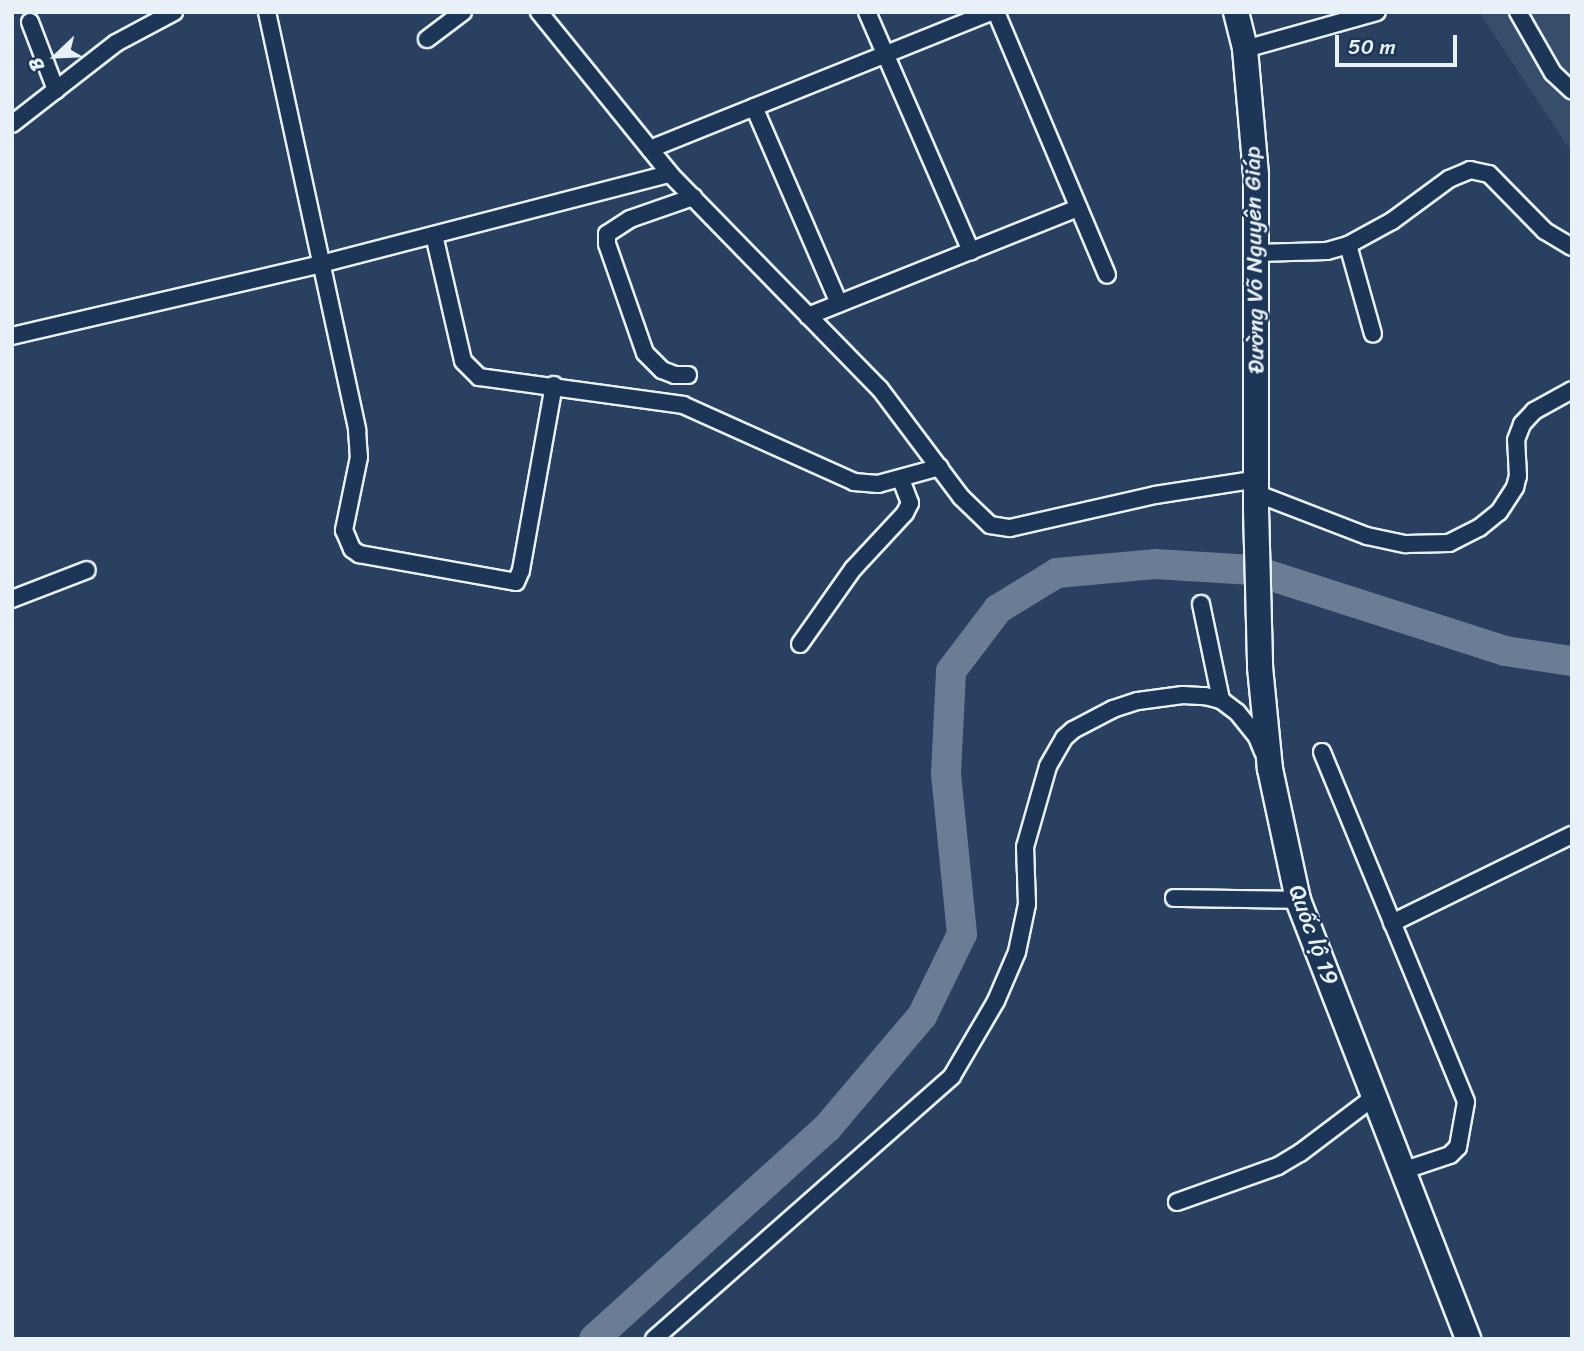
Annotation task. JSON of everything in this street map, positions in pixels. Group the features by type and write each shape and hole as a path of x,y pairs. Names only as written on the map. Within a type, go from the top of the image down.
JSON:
{"highway":[{"name":"Đường Võ Nguyên Giáp","path":"1237,12 1245,49 1256,175 1257,494"},
{"name":"Quốc lộ 19","path":"1257,494 1260,667 1270,769 1298,900 1405,1170 1468,1339"}],"street":[{"path":"12,124 116,43 174,12"},
{"path":"267,12 358,437 359,457 344,530 348,544 359,554 516,582 521,570 554,385"},
{"path":"427,39 463,12"},
{"path":"539,12 670,174 888,398 973,510 990,525 999,528 1155,495 1257,494 1367,536 1406,544 1449,543 1479,528 1499,512 1515,487 1518,476 1517,440 1522,424 1534,411 1572,390"},
{"path":"867,12 971,251"},
{"path":"650,149 990,12"},
{"path":"996,12 1107,275"},
{"path":"1245,49 1377,12"},
{"path":"1518,12 1553,73 1572,91"},
{"path":"30,22 56,90"},
{"path":"754,107 839,303"},
{"path":"1256,253 1327,251 1348,245 1392,221 1449,179 1462,172 1476,170 1489,174 1552,237 1572,247"},
{"path":"12,336 321,264 670,174"},
{"path":"688,375 676,375 662,370 645,353 607,244 607,234 630,219 693,197"},
{"path":"808,316 1078,208"},
{"path":"434,235 467,367 479,377 554,385 683,405 853,482 878,484 940,467"},
{"path":"1348,245 1373,334"},
{"path":"800,644 853,569 905,513 909,503 901,479"},
{"path":"12,599 87,570"},
{"path":"1201,604 1221,700"},
{"path":"654,1339 952,1076 996,1001 1017,952 1027,904 1025,848 1048,766 1064,738 1087,721 1138,701 1183,695 1221,700 1247,723 1257,737 1270,769"},
{"path":"1322,752 1466,1102 1458,1147 1450,1155 1405,1170"},
{"path":"1392,923 1572,835"},
{"path":"1174,898 1298,900"},
{"path":"1177,1202 1278,1166 1300,1153 1374,1097"}],"shaded area":[{"path":"1479,12 1572,12 1572,153"}],"waterway":[{"path":"594,1339 827,1128 922,1016 962,934 946,774 951,671 998,609 1057,573 1155,564 1253,570 1505,651 1572,661"}]}
